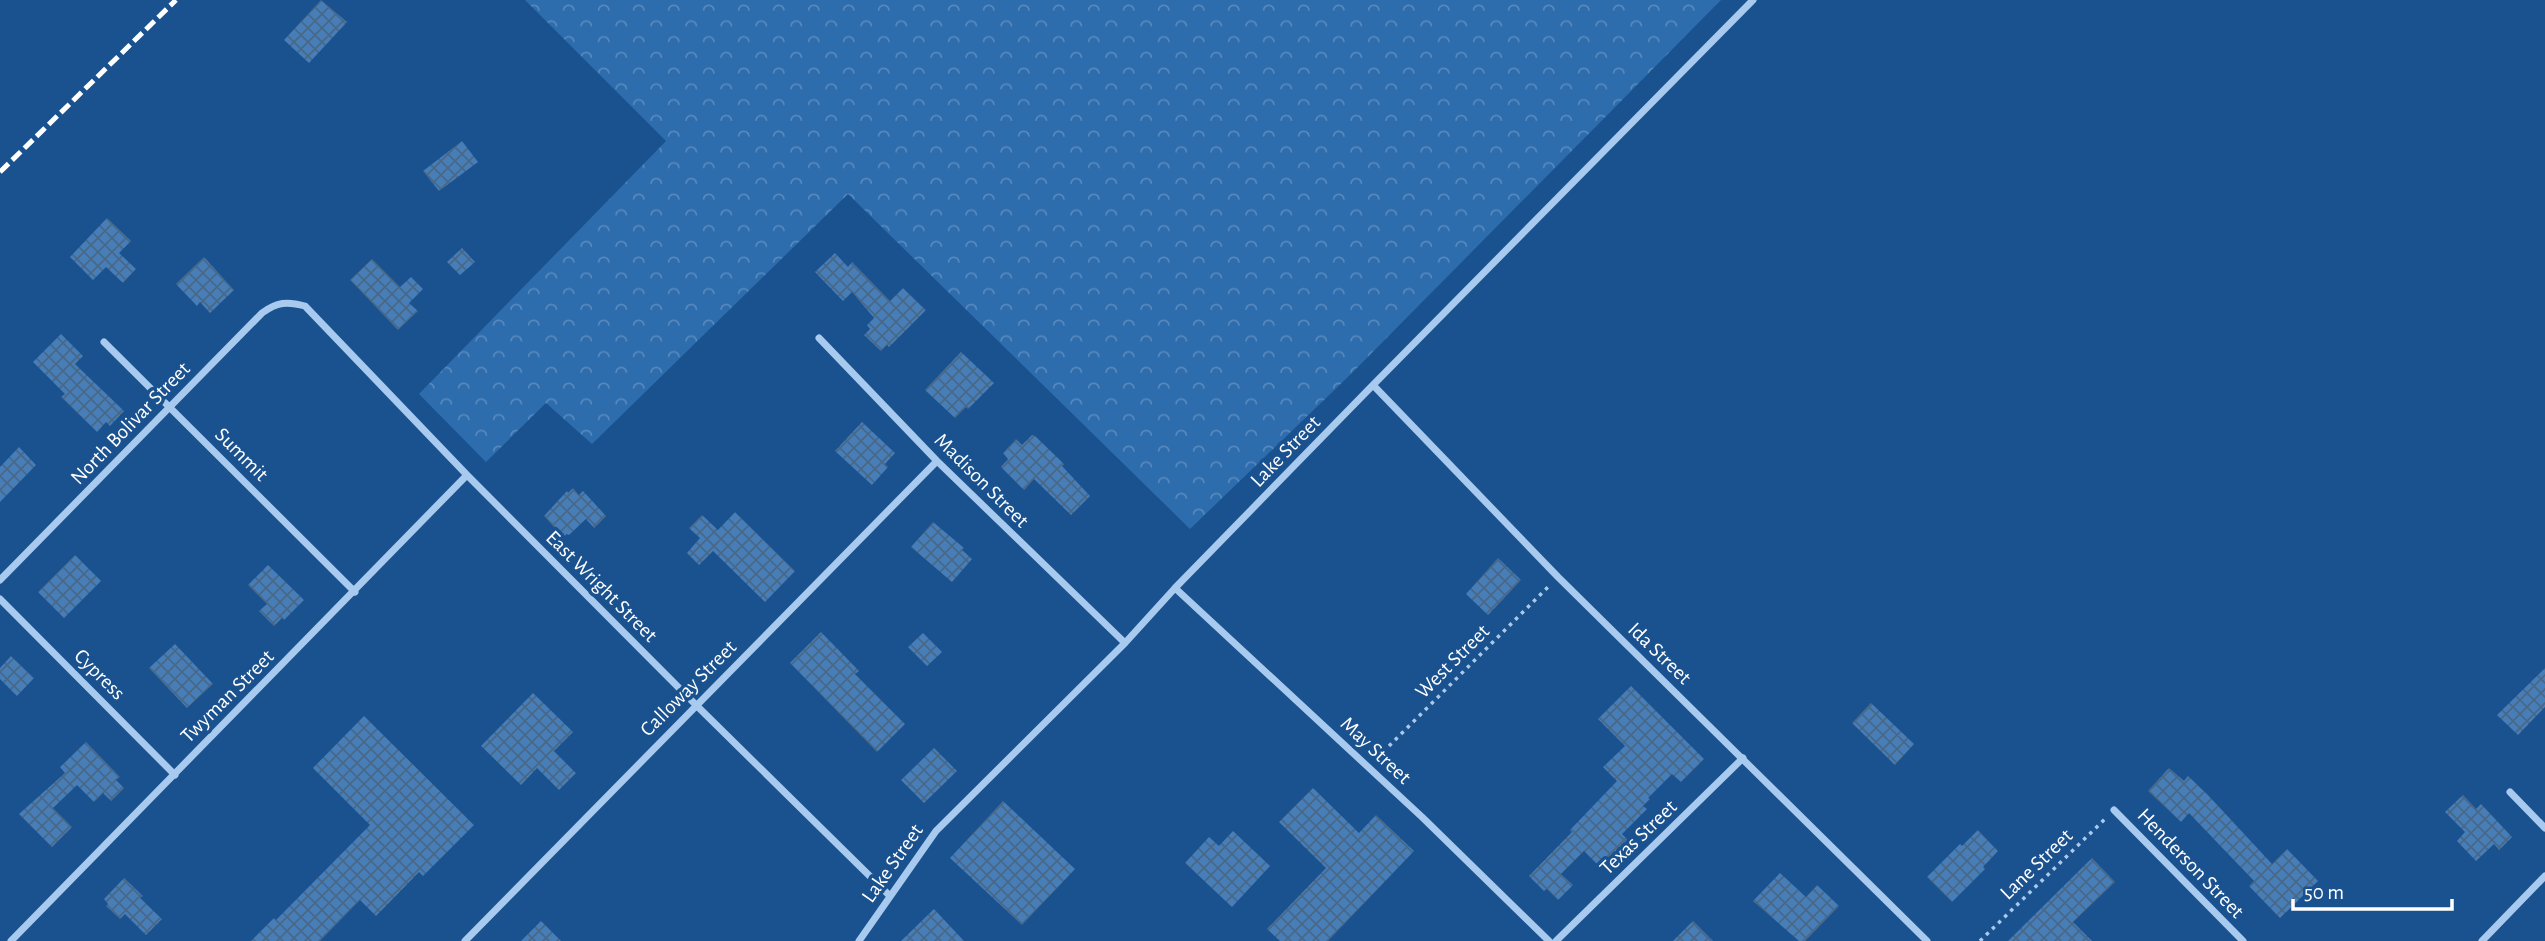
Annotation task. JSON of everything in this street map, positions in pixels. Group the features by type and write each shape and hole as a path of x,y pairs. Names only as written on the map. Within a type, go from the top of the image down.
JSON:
{"street":[{"name":"Lake Street","path":"859,941 936,831 1125,643 1373,385 1753,0"},
{"name":"North Bolivar Street","path":"0,580 262,313 274,304 291,302"},
{"name":"East Wright Street","path":"291,302 305,306 319,318 467,475 890,896"},
{"name":"Madison Street","path":"819,338 937,461 1125,643"},
{"name":"Summit","path":"104,342 355,592"},
{"name":"Ida Street","path":"1373,385 1558,577 1927,941"},
{"name":"Calloway Street","path":"465,941 937,461"},
{"name":"Twyman Street","path":"11,941 467,475"},
{"name":"May Street","path":"1175,588 1368,767 1549,941"},
{"name":"Cypress","path":"0,599 174,775"},
{"name":"Texas Street","path":"1556,941 1744,758"},
{"path":"2510,792 2545,828"},
{"name":"Henderson Street","path":"2114,810 2243,941"},
{"path":"2482,941 2545,876"}],"path":[{"name":"West Street","path":"1368,767 1558,577"},
{"name":"Lane Street","path":"1980,941 2114,810"}],"green space":[{"path":"525,0 1721,0 1351,374 1190,529 848,194 592,444 546,403 486,462 419,394 666,141"}],"building":[{"path":"321,0 347,22 309,63 284,40"},
{"path":"462,141 478,162 439,191 423,171"},
{"path":"107,218 131,241 119,253 136,269 123,283 106,267 93,280 70,257"},
{"path":"462,248 475,262 460,275 447,262"},
{"path":"835,253 848,267 852,262 890,301 903,288 926,310 889,347 887,345 881,351 864,335 870,329 867,325 874,318 852,292 843,301 815,272"},
{"path":"204,257 234,290 210,313 200,302 197,306 176,284"},
{"path":"372,259 400,287 411,277 423,289 409,303 418,311 398,330 350,280"},
{"path":"61,334 83,356 75,364 124,411 110,426 106,422 97,432 61,397 65,394 33,362"},
{"path":"961,352 994,383 955,418 925,390"},
{"path":"862,422 895,453 885,464 888,467 872,485 835,451"},
{"path":"1032,435 1064,464 1062,466 1090,496 1071,515 1034,479 1024,490 1001,467 1008,459 1003,453 1016,439 1022,445"},
{"path":"19,447 36,465 0,502 0,467"},
{"path":"573,488 579,495 583,491 606,516 594,528 586,519 569,535 563,537 544,516"},
{"path":"735,512 795,571 765,602 713,551 699,565 687,553 700,538 689,528 702,515 718,530"},
{"path":"933,522 964,548 962,550 972,559 952,582 911,547"},
{"path":"75,555 101,581 64,618 38,592"},
{"path":"1498,558 1521,580 1488,615 1466,594"},
{"path":"268,565 304,600 274,626 259,611 267,604 248,585"},
{"path":"821,632 859,671 855,674 905,724 877,752 790,663"},
{"path":"923,633 942,652 927,666 908,647"},
{"path":"175,644 213,684 187,708 149,668"},
{"path":"11,656 34,678 17,696 0,679 0,668"},
{"path":"2545,668 2545,707 2518,735 2497,715"},
{"path":"1631,686 1704,759 1681,782 1672,774 1648,798 1650,799 1643,806 1647,809 1622,834 1629,841 1602,869 1584,851 1561,874 1573,885 1558,900 1529,876 1617,781 1603,767 1625,746 1598,719"},
{"path":"533,693 573,732 554,751 576,773 559,790 537,768 521,785 481,746"},
{"path":"1871,703 1914,744 1895,765 1852,723"},
{"path":"364,716 474,825 423,876 419,872 376,916 360,900 320,941 251,941 274,918 276,920 370,825 313,768"},
{"path":"86,742 120,777 116,780 124,788 111,801 103,793 94,802 77,785 53,808 72,827 52,847 19,814 65,773 60,767"},
{"path":"934,748 957,771 924,803 901,780"},
{"path":"2169,768 2184,781 2188,776 2272,864 2287,849 2318,881 2280,918 2249,886 2254,881 2189,813 2181,822 2148,791"},
{"path":"1313,788 1359,833 1376,815 1414,851 1328,941 1280,941 1267,929 1326,868 1279,822"},
{"path":"2463,795 2476,809 2481,804 2512,837 2499,850 2494,844 2476,861 2457,841 2465,832 2445,812"},
{"path":"1003,801 1075,869 1022,925 950,858"},
{"path":"1978,830 1998,851 1983,867 1985,869 1952,902 1927,877"},
{"path":"1233,831 1270,866 1232,907 1185,863 1209,837 1219,846"},
{"path":"2092,858 2115,882 2073,922 2092,941 2008,941"},
{"path":"1780,873 1806,897 1817,885 1839,906 1805,941 1799,941 1753,901"},
{"path":"124,878 162,919 146,935 125,914 120,919 106,906 108,904 104,899"},
{"path":"934,909 964,941 901,941"},
{"path":"541,921 561,941 521,941"},
{"path":"1693,921 1713,941 1673,941"}],"railway":[{"path":"0,172 176,0"}]}
